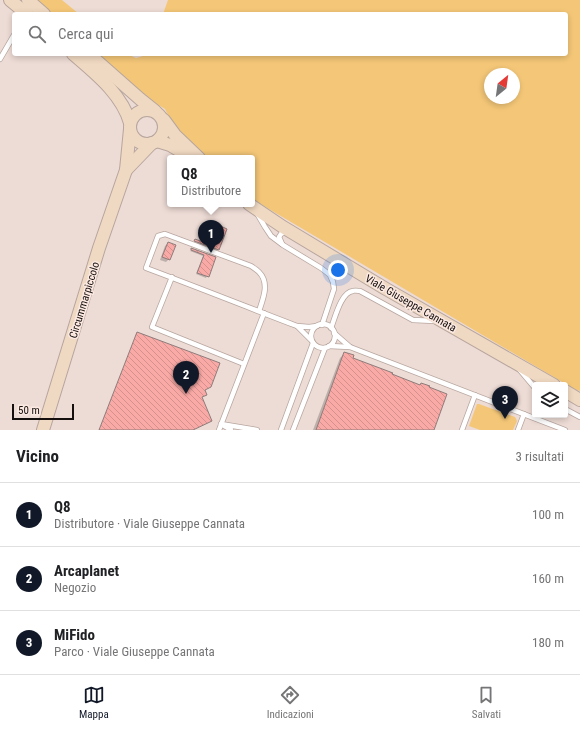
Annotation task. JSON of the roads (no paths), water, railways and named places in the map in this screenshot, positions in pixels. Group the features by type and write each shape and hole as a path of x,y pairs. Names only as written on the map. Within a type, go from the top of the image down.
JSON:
{"street":[{"path":"10,0 25,12"},
{"path":"28,0 42,12"},
{"path":"75,56 108,86 118,99 128,114 130,126 132,135 140,143 146,144 155,142 162,137 165,126 160,116 151,110 146,109 140,110 132,118 130,126"},
{"path":"91,56 160,116 175,135 196,155"},
{"name":"Circummarpiccolo","path":"43,430 99,248 126,170 130,126"},
{"path":"155,142 170,146 186,155"},
{"name":"Circummarpiccolo","path":"126,170 155,142"},
{"name":"Viale Giuseppe Cannata","path":"253,207 407,305 446,323 549,382"},
{"path":"568,393 580,400"}],"lane":[{"path":"0,58 12,38"},
{"path":"253,207 271,236 330,274 334,289 319,325 312,332 312,341 281,430"},
{"path":"283,245 279,237 284,232 289,231"},
{"path":"219,430 244,364 261,312 265,284 260,273 251,266 165,234 158,236 146,268 261,312 297,326 309,327 325,325 350,346 565,430"},
{"path":"172,278 152,328 244,364"},
{"path":"294,430 327,347 334,340 332,331 343,299 348,293 354,290 360,291 413,320 446,323"},
{"path":"396,311 405,312 407,305"},
{"path":"297,326 318,347 350,346"},
{"path":"511,361 532,385"},
{"path":"462,430 475,395"},
{"path":"568,411 580,417"},
{"path":"518,430 524,414"},
{"path":"221,424 231,430"},
{"path":"221,424 257,430"}],"place":[{"name":"Q8","path":"211,253"},
{"name":"Arcaplanet","path":"186,394"},
{"name":"MiFido","path":"505,419"}]}
